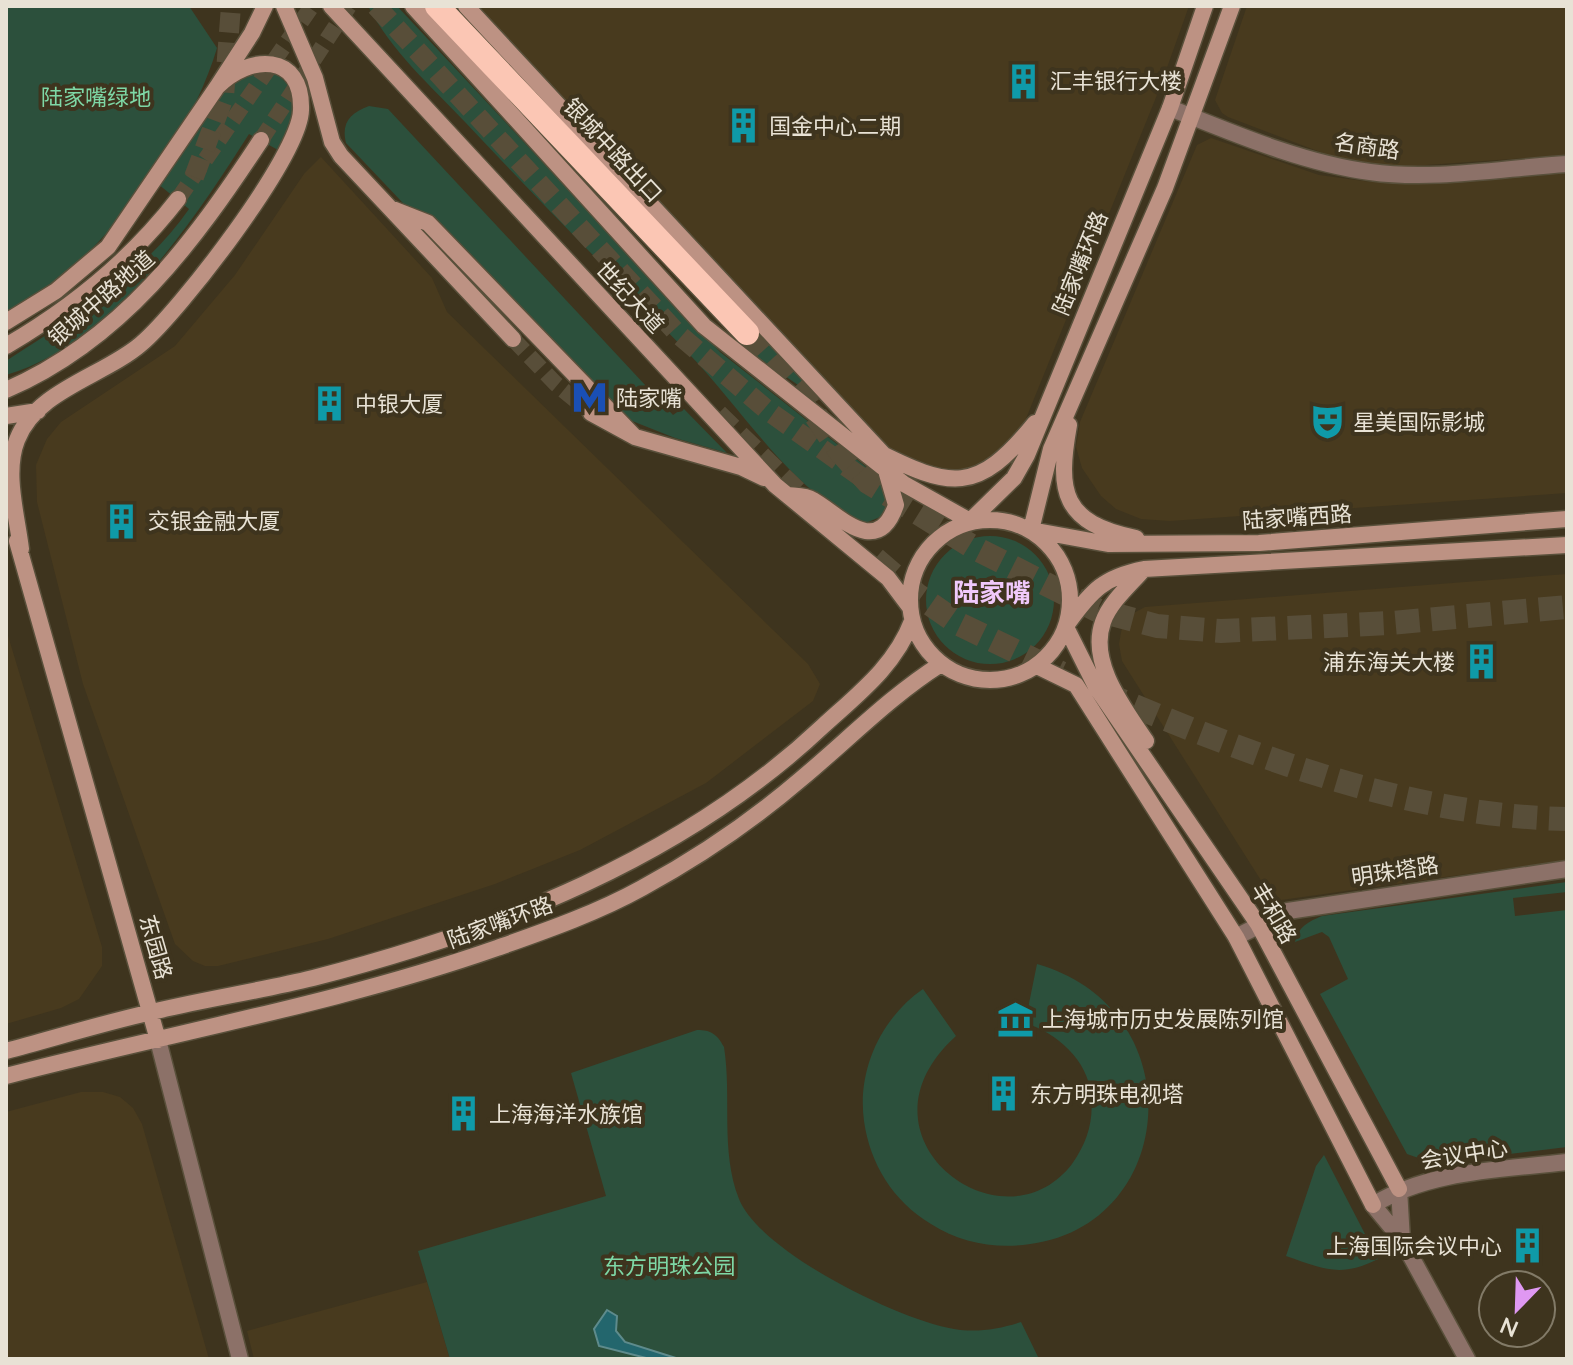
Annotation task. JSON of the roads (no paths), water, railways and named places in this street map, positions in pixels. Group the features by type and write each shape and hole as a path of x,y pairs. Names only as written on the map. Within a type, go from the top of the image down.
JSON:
{"highway":[{"name":"银城中路出口","path":"450,10 747,333"}],"street":[{"path":"6,322 56,291 108,247 217,87 252,33 265,6"},
{"path":"284,6 315,78 332,142 385,206 513,339"},
{"name":"世纪大道","path":"331,6 781,490 888,578 910,613"},
{"name":"世纪大道","path":"413,6 704,326 743,360 942,508 970,521"},
{"name":"陆家嘴环路","path":"970,521 1014,478 1170,108 1205,6"},
{"path":"1031,530 1051,449 1073,404 1193,118 1232,6"},
{"path":"450,10 884,462 896,496 896,505 888,520 872,530 851,528 811,499 781,490 741,467 635,437 591,413"},
{"path":"21,549 11,474 17,439 38,411 140,346 192,290 291,143 300,119 300,96 296,83 281,67 248,64 217,87"},
{"name":"名商路","path":"1170,108 1326,163 1371,172 1413,174 1567,164"},
{"name":"银城中路地道","path":"6,390 59,363 146,292 197,234 261,140"},
{"name":"银城中路地道","path":"6,346 59,315 119,265 152,232 178,199"},
{"path":"385,206 428,223 635,437"},
{"path":"1073,404 1062,479 1065,493 1076,510 1093,524 1118,534 1169,544"},
{"path":"884,462 931,477 953,480 974,476 993,467 1014,449 1045,410"},
{"path":"6,416 38,411"},
{"path":"6,514 21,549"},
{"name":"陆家嘴西路","path":"1031,530 1108,544 1259,543 1567,519"},
{"path":"1002,520 1031,530 1053,550 1066,572 1071,597 1067,625 1055,649 1037,666 1014,677 989,681 964,676 941,664 923,645 910,613 910,583 918,562 931,543 949,530 970,521 1002,520"},
{"path":"6,529 21,549"},
{"name":"陆家嘴西路","path":"1067,625 1091,592 1103,583 1115,575 1144,569 1567,545"},
{"name":"东园路","path":"21,549 151,1012 240,1359"},
{"path":"1144,569 1115,602 1103,622 1099,640 1103,664 1120,701 1153,751 1152,768"},
{"name":"陆家嘴环路","path":"6,1051 151,1012 311,978 409,950 543,902 641,857 716,812 801,746 887,666 904,643 910,613"},
{"name":"丰和路","path":"1067,625 1096,687 1258,924 1399,1189 1402,1240"},
{"name":"陆家嘴环路","path":"6,1076 317,1004 442,967 531,936 640,890 745,824 802,779 902,689 941,664"},
{"name":"丰和路","path":"1037,666 1076,685 1236,937 1373,1205 1402,1240 1467,1359"},
{"name":"明珠塔路","path":"1236,937 1288,911 1567,869"},
{"name":"会议中心","path":"1373,1205 1399,1189 1426,1180 1567,1162"}],"water":[{"path":"607,1310 617,1316 616,1331 625,1342 679,1359 650,1359 599,1346 594,1329"}],"tunnel":[{"path":"194,177 224,97 231,6"},
{"path":"178,199 312,6"},
{"path":"261,140 349,6"},
{"path":"376,6 678,334 767,410 868,482"},
{"path":"747,333 797,388 840,451 868,482 973,547 1097,610 1157,626 1221,631 1391,623 1567,607"},
{"path":"513,339 556,384 591,413"},
{"path":"718,414 813,506"},
{"path":"875,559 916,594 959,624 1061,673"},
{"path":"1101,692 1213,738 1329,778 1447,807 1567,819"}],"place":[{"name":"汇丰银行大楼","path":"1024,81"},
{"name":"国金中心二期","path":"743,126"},
{"name":"陆家嘴","path":"590,398"},
{"name":"中银大厦","path":"329,404"},
{"name":"星美国际影城","path":"1327,422"},
{"name":"交银金融大厦","path":"122,521"},
{"name":"浦东海关大楼","path":"1481,662"},
{"name":"上海城市历史发展陈列馆","path":"1016,1019"},
{"name":"东方明珠电视塔","path":"1004,1094"},
{"name":"上海海洋水族馆","path":"463,1114"},
{"name":"上海国际会议中心","path":"1528,1246"}],"district":[{"name":"陆家嘴","path":"992,593"}],"park label":[{"name":"陆家嘴绿地","path":"96,97"},
{"name":"东方明珠公园","path":"669,1266"}]}
